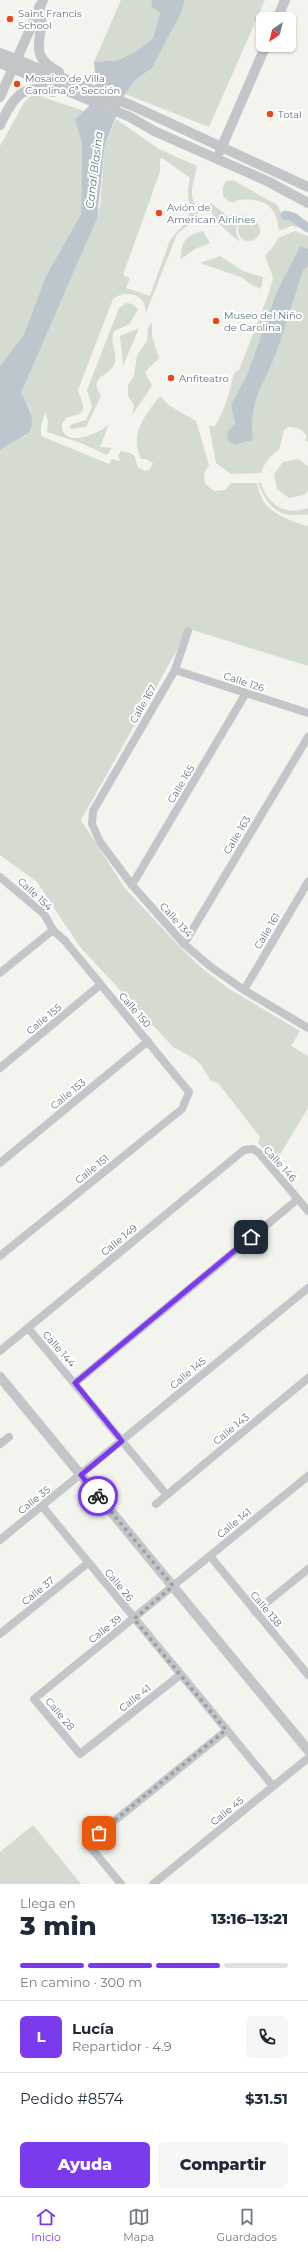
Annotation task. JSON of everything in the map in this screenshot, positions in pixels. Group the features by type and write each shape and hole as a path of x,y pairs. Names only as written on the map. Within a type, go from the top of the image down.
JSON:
{"street":[{"path":"280,12 285,0"},
{"path":"0,97 41,3"},
{"path":"41,3 43,17 38,39 40,56 45,64 66,76 73,83"},
{"path":"217,158 263,52"},
{"path":"0,53 14,64 68,93 130,117 154,131 267,181 308,203"},
{"path":"0,63 14,64 73,83 133,106 308,187"},
{"path":"0,125 17,96 26,90 46,89 62,95 68,93"},
{"name":"Calle 167","path":"108,784 174,670 188,631"},
{"name":"Calle 126","path":"174,670 308,713"},
{"name":"Calle 165","path":"132,885 246,693"},
{"name":"Calle 163","path":"184,944 308,737"},
{"name":"Calle 134","path":"108,784 92,811 92,824 100,842 132,885 184,944 211,967 244,990 308,1028"},
{"name":"Calle 154","path":"0,877 44,914 52,930"},
{"name":"Calle 161","path":"244,990 308,882"},
{"path":"0,973 52,930"},
{"name":"Calle 150","path":"52,930 65,941 189,1092"},
{"name":"Calle 155","path":"0,1068 100,985"},
{"name":"Calle 153","path":"0,1163 148,1041"},
{"name":"Calle 151","path":"0,1256 182,1109 189,1092"},
{"name":"Calle 146","path":"253,1149 259,1153 308,1211"},
{"name":"Calle 149","path":"0,1351 244,1150 253,1149"},
{"path":"75,1383 298,1199"},
{"name":"Calle 145","path":"81,1475 308,1288"},
{"name":"Calle 144","path":"28,1328 166,1494"},
{"path":"0,1377 308,1750"},
{"name":"Calle 143","path":"156,1504 166,1494 308,1378"},
{"path":"0,1444 8,1437"},
{"name":"Calle 35","path":"0,1540 81,1475"},
{"name":"Calle 141","path":"173,1586 308,1476"},
{"name":"Calle 26","path":"42,1506 273,1786"},
{"name":"Calle 138","path":"210,1556 255,1612 305,1665 308,1675"},
{"name":"Calle 37","path":"0,1634 88,1563"},
{"path":"255,1612 308,1569"},
{"name":"Calle 39","path":"68,1671 173,1586"},
{"name":"Calle 28","path":"68,1671 34,1699 80,1754 102,1736"},
{"name":"Calle 41","path":"102,1736 180,1675"},
{"path":"121,1884 87,1843 226,1730"},
{"name":"Calle 45","path":"156,1882 308,1758"}],"shaded area":[{"path":"121,0 152,0 151,6 160,13 153,38 138,50 119,60 94,62"},
{"path":"185,0 265,0 260,12 256,12 256,20 209,127 125,94 134,81 152,68 181,13"},
{"path":"34,94 84,111 75,121 82,144 81,214 46,276 24,334 0,366 0,146 25,101"},
{"path":"116,119 159,149 197,166 192,188 192,197 199,217 177,234 146,313 144,303 141,299 134,295 125,294 117,296 113,299 78,390 83,405 83,410 79,414 66,418 62,424 63,432 67,436 81,438 98,432 109,424 100,447 112,448 107,455 81,443 47,432 48,421 45,413 41,426 41,436 109,464 112,459 118,461 120,460 118,456 121,451 130,453 135,457 138,467 145,471 149,470 153,463 146,459 141,459 138,450 138,433 144,418 160,396 170,406 196,421 209,465 204,473 205,484 214,491 225,490 231,483 257,483 259,493 263,501 269,507 282,517 308,526 308,666 189,629 81,820 124,887 180,947 204,970 228,988 300,1031 291,1046 308,1056 308,1108 275,1163 258,1143 260,1137 218,1083 211,1081 201,1065 195,1059 173,1047 80,947 37,882 0,855 0,451 13,441 26,436 31,410 21,393 100,206 105,144","holes":["162,158 190,178 188,190 189,218 170,240 150,296 126,288 130,278 123,275 160,172 160,159"]},
{"path":"233,180 277,205 284,217 295,221 305,229 292,226 279,231 275,214 271,208 260,201 244,200 235,201 235,203 228,201 223,196 223,187 226,181"},
{"path":"211,203 226,215 248,216 238,221 237,224 237,234 241,242 226,231 213,216 208,205"},
{"path":"249,219 257,222 260,230 257,238 249,241 241,238 238,230 241,222"},
{"path":"203,231 210,243 195,249 181,259 182,248 185,240 192,235"},
{"path":"295,231 308,236 308,249 300,246 277,291 247,375 232,405 235,423 227,433 235,445 250,441 254,405 290,313 303,271 308,266 308,442 305,440 307,437 302,430 288,427 284,430 279,450 268,460 261,473 231,474 216,463 209,426 215,426 222,413 229,394 234,373 239,370 269,293 273,277 265,256 278,238"},
{"path":"220,256 243,271 263,277 261,289 250,284 241,277 200,263"},
{"path":"126,303 132,304 138,309 130,324 114,331 113,340 115,361 111,369 98,381 97,385 101,396 86,427 71,429 70,425 86,420 92,407 87,390 119,308"},
{"path":"152,322 152,336 159,358 145,372 152,386 132,415 134,406 128,396 128,385 134,376 137,355 147,341 148,328"},
{"path":"139,328 123,366 120,336"},
{"path":"298,459 308,466 308,491 304,495 289,498 277,489 274,474 283,462"},
{"path":"258,483 261,483 268,498 279,507 292,511 308,508 308,515 283,514 273,508 263,494"},
{"path":"33,1825 81,1884 0,1884 0,1852"}],"water":[{"name":"Canal Blasina","path":"152,0 185,0 181,13 152,68 134,81 125,94 105,144 97,218 21,393 27,403 31,415 31,427 29,432 24,436 0,451 0,366 24,334 46,276 81,214 82,144 75,120 89,106 96,82 94,62 119,60 138,50 153,38 160,13 151,6"},
{"path":"300,246 308,249 308,266 303,271 280,343 258,395 253,415 253,440 235,445 228,441 227,433 235,423 231,405 247,375 277,291"}],"waterway":[{"path":"285,215 293,217 308,228"}],"way so far":[{"path":"98,1496 173,1586 134,1619 226,1730 99,1833"}],"place":[{"name":"Saint Francis School","path":"10,19"},
{"name":"Mosaico de Villa Carolina 6ª Sección","path":"17,84"},
{"name":"Total","path":"270,114"},
{"name":"Avión de American Airlines","path":"159,213"},
{"name":"Museo del Niño de Carolina","path":"216,321"},
{"name":"Anfiteatro","path":"171,378"}],"route":[{"path":"98,1496 81,1475 122,1441 75,1383 251,1237"}]}
